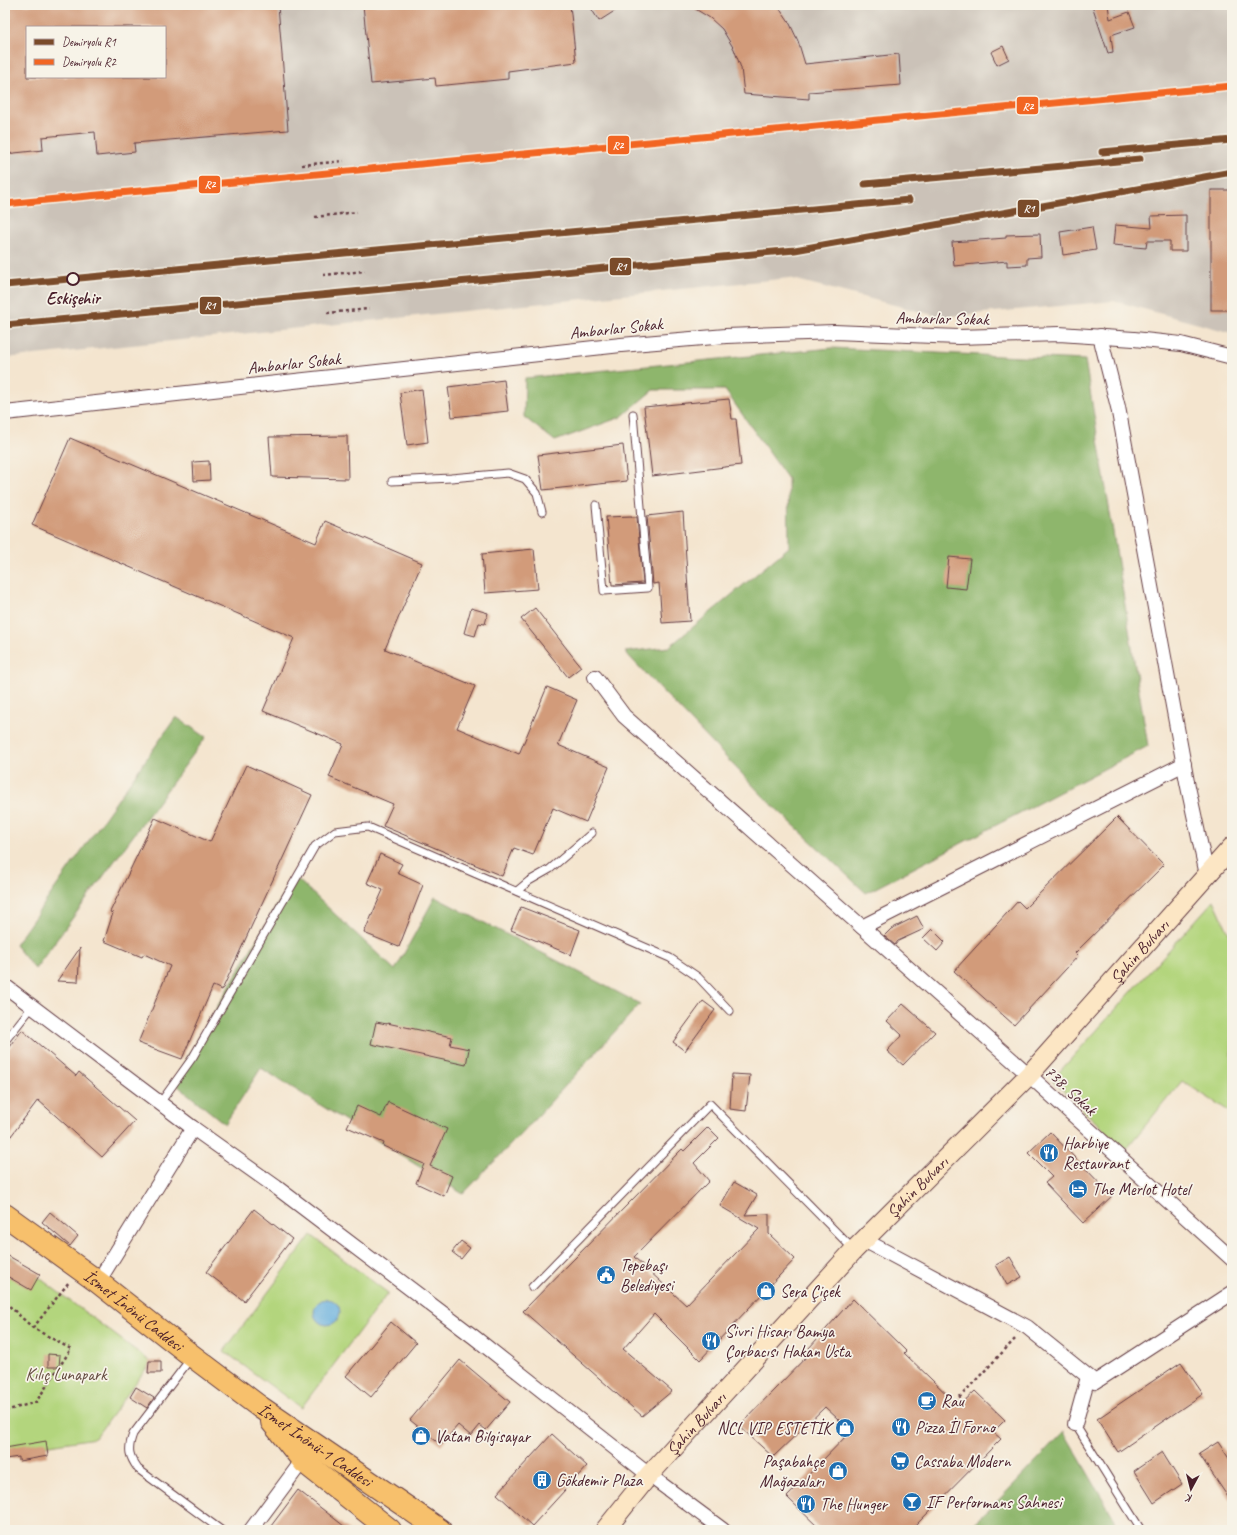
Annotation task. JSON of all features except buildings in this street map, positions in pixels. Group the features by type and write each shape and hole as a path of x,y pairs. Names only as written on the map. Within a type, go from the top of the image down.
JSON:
{"main road":[{"name":"İsmet İnönü Caddesi","path":"5,1215 98,1282 260,1407"},
{"name":"İsmet İnönü-1 Caddesi","path":"260,1407 303,1460 390,1530"},
{"name":"İsmet İnönü-1 Caddesi","path":"260,1407 440,1530"}],"street":[{"name":"Ambarlar Sokak","path":"5,413 621,345 726,336 834,332 926,337 1059,334 1100,336 1181,344 1232,357"},
{"path":"1100,336 1118,407 1184,764 1207,875"},
{"name":"738. Sokak","path":"595,677 624,716 1029,1075 1232,1259"},
{"path":"862,927 1184,764"},
{"name":"Şahin Bulvarı","path":"605,1530 649,1475 859,1244 1029,1075 1232,847"},
{"path":"5,986 193,1128 276,1187 474,1337 649,1475 723,1530"},
{"path":"98,1282 193,1128"},
{"path":"859,1244 1027,1327 1095,1382 1232,1293"},
{"path":"1075,1424 1088,1377"},
{"path":"251,1530 303,1460"}],"lane":[{"path":"596,505 604,591 648,588 633,414"},
{"path":"392,480 451,478 508,473 525,479 537,493 542,512"},
{"path":"160,1103 193,1057 315,846 335,831 368,827 670,958 698,977 730,1011"},
{"path":"517,892 529,881 550,869 592,833"},
{"path":"5,1041 32,1007"},
{"path":"532,1288 710,1104 859,1244"},
{"path":"193,1356 133,1434 128,1446 131,1459 138,1469 221,1530"},
{"path":"1075,1424 1141,1530"}],"path":[{"path":"302,165 344,161"},
{"path":"315,217 357,212"},
{"path":"323,275 365,271"},
{"path":"327,314 369,309"},
{"path":"33,1328 80,1269"},
{"path":"5,1302 33,1328 71,1349 36,1402 5,1411"},
{"path":"955,1402 1027,1327"}],"shaded area":[{"path":"5,5 1232,5 1232,333 1114,301 941,317 789,278 5,358"}],"green space":[{"path":"832,348 1085,360 1148,746 866,893 765,798 625,652 669,647 789,547 788,479 725,390 653,390 621,417 555,441 524,417 525,378"},
{"path":"176,717 206,737 35,969 15,945"},
{"path":"294,876 395,970 435,897 640,1004 535,1119 463,1194 261,1068 225,1124 173,1082"},
{"path":"1214,900 1232,940 1232,1113 1182,1081 1125,1150 1052,1080"},
{"path":"311,1235 388,1293 301,1408 224,1351"},
{"name":"Kılıç Lunapark","path":"5,1252 151,1362 95,1438 5,1452"},
{"path":"1064,1432 1121,1530 967,1530 991,1508"}],"water":[{"path":"327,1299 336,1303 340,1312 336,1321 327,1325 318,1321 314,1312 318,1303"}],"rail line":[{"name":"R2","path":"5,204 1232,86"},
{"name":"R1","path":"1102,152 1232,140"},
{"name":"R1","path":"865,184 1140,159"},
{"name":"R1","path":"5,325 795,250 1232,172"},
{"name":"R1","path":"5,285 909,200"}],"place":[{"name":"Eskişehir","path":"73,279"},
{"name":"Harbiye Restaurant","path":"1049,1153"},
{"name":"The Merlot Hotel","path":"1078,1189"},
{"name":"Tepebaşı Belediyesi","path":"606,1275"},
{"name":"Sera Çiçek","path":"766,1291"},
{"name":"Sivri Hisarı Bamya Çorbacısı Hakan Usta","path":"711,1341"},
{"name":"Rau","path":"927,1401"},
{"name":"Pizza İl Forno","path":"901,1427"},
{"name":"NCL VIP ESTETİK","path":"845,1428"},
{"name":"Vatan Bilgisayar","path":"421,1436"},
{"name":"Cassaba Modern","path":"900,1461"},
{"name":"Paşabahçe Mağazaları","path":"838,1471"},
{"name":"Gökdemir Plaza","path":"542,1480"},
{"name":"IF Performans Sahnesi","path":"912,1502"},
{"name":"The Hunger","path":"806,1504"}]}
